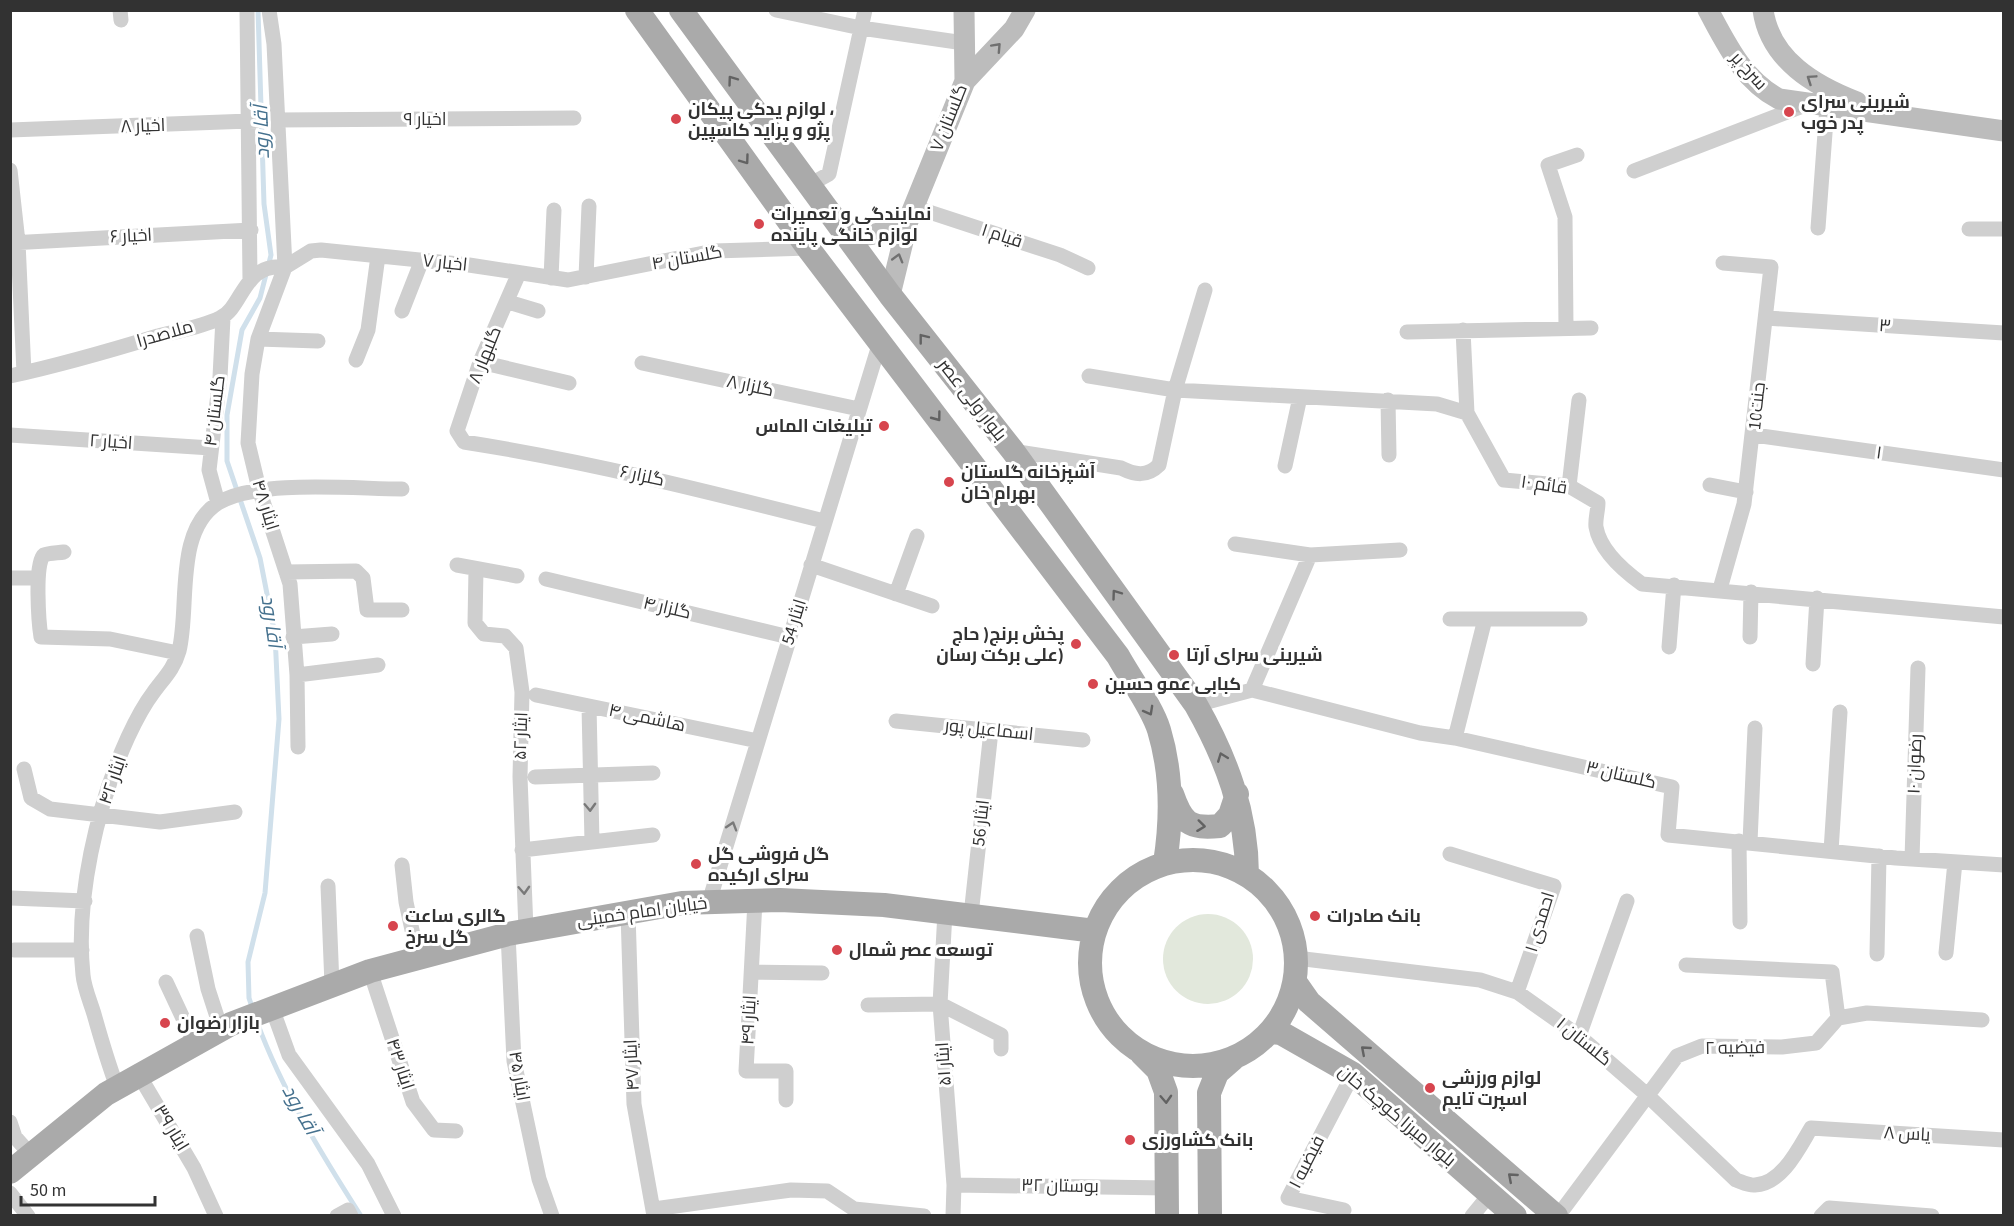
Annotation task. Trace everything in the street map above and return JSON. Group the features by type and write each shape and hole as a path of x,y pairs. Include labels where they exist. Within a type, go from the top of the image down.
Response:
{"main road":[{"name":"بلوار ولی عصر","path":"637,10 808,248 1118,656 1159,728 1169,787 1171,822 1165,863"},
{"name":"بلوار ولی عصر","path":"681,10 890,295 1013,451 1196,705 1215,739 1237,794 1247,850 1247,875"},
{"name":"گلستان ۷","path":"890,295 911,214 965,81 964,10"},
{"path":"965,81 1014,29 1025,10"},
{"name":"سرخ پر","path":"1707,10 1727,46 1754,83 1779,99 2004,131"},
{"name":"سرخ پر","path":"1763,10 1773,42 1795,68 1832,92 1883,112"},
{"path":"841,229 857,237 868,237 911,214"},
{"path":"1169,787 1178,812 1186,823 1200,828 1220,826 1230,814 1237,794"},
{"path":"1167,1215 1166,1092 1158,1070 1116,1032 1096,1000 1089,962 1095,931 1105,909 1121,889 1138,875 1165,863 1205,860 1232,867 1267,890 1284,913 1294,939 1296,958 1295,982 1287,1007 1270,1032 1216,1073 1209,1093 1210,1215"},
{"name":"خیابان امام خمینی","path":"226,1027 370,971 517,932 682,903 755,901 884,905 1095,931"},
{"name":"بلوار میرزا کوچک خان","path":"1295,982 1309,1002 1557,1215"},
{"path":"10,1172 117,1087 226,1027"},
{"name":"بلوار میرزا کوچک خان","path":"1270,1032 1281,1033 1353,1074 1515,1215"},
{"path":"1138,1050 1164,1061 1192,1066 1211,1064 1237,1056"}],"street":[{"path":"247,10 246,123 251,230 250,280"},
{"path":"223,318 250,280 275,266 285,267 274,44 269,10"},
{"path":"776,10 861,28 964,43"},
{"path":"809,186 829,174 865,10"},
{"path":"1634,171 1818,105 1818,228"},
{"name":"اخیار ۹","path":"276,120 574,118"},
{"name":"اخیار ۸","path":"10,130 246,123 276,120"},
{"path":"1566,328 1565,217 1548,165 1577,154"},
{"name":"ملاصدرا","path":"10,170 17,374 223,318"},
{"path":"586,277 589,206"},
{"path":"551,278 554,210"},
{"name":"قیام ۱","path":"911,214 1060,255 1088,268"},
{"path":"1969,228 2004,230"},
{"name":"اخیار ۶","path":"14,242 251,230"},
{"name":"گلستان ۴","path":"568,280 714,251 808,248"},
{"name":"اخیار ۷","path":"285,267 311,251 321,250 422,260 568,280"},
{"path":"356,360 369,330 378,256"},
{"path":"402,311 422,260"},
{"name":"جنت10","path":"1720,589 1746,492 1771,267 1723,263"},
{"name":"ایثار ۴۸","path":"285,267 258,339 251,386 248,443 255,491 290,584 297,675 298,747"},
{"name":"گلبهار ۸","path":"459,438 457,431 480,362 519,273"},
{"path":"1013,451 1120,468 1133,474 1153,472 1159,465 1175,390 1205,290"},
{"path":"508,302 538,311"},
{"name":"گلستان ۴","path":"223,318 220,377 209,470 224,501"},
{"name":"۳","path":"1766,318 2004,333"},
{"path":"1407,332 1591,328"},
{"path":"1089,376 1175,390 1437,404 1467,413 1463,330"},
{"path":"258,339 318,341"},
{"name":"ایثار 54","path":"709,902 880,342"},
{"path":"480,362 569,383"},
{"name":"گلزار ۸","path":"642,363 859,409"},
{"path":"1285,466 1300,397"},
{"path":"1388,400 1389,455"},
{"path":"1569,486 1579,400"},
{"name":"قائم ۱۰","path":"1467,413 1504,480 1569,486 1598,502 1596,528 1606,548 1624,572 1642,584 1720,589 2004,617"},
{"name":"اخیار ۲","path":"10,435 211,448"},
{"name":"۱","path":"1754,435 2004,470"},
{"name":"گلزار ۶","path":"459,438 464,442 544,455 675,483 824,521"},
{"path":"1710,485 1746,492"},
{"path":"224,501 255,491 402,489"},
{"name":"ایثار ۴۲","path":"117,1087 106,1058 83,976 85,902 101,815 113,770 132,729 152,694 172,669 178,653 184,627 187,554 198,525 224,501"},
{"path":"896,594 917,536"},
{"path":"1235,544 1310,555 1400,550"},
{"path":"64,552 44,556 38,578 41,638 110,639 178,653"},
{"path":"1252,690 1310,555"},
{"path":"457,565 517,576"},
{"path":"811,565 932,606"},
{"name":"ایثار ۵۲","path":"476,568 476,623 484,634 505,636 516,648 522,692 520,777 522,850 517,932"},
{"path":"286,572 356,572 363,578 367,610 402,610"},
{"path":"10,578 38,578"},
{"name":"گلزار ۴","path":"546,579 789,638"},
{"path":"1669,647 1674,585"},
{"path":"1750,637 1751,592"},
{"path":"1813,664 1817,598"},
{"path":"1450,620 1581,620"},
{"path":"1455,738 1485,620"},
{"path":"293,638 332,634"},
{"path":"297,675 378,664"},
{"name":"رضوان ۱۰","path":"1912,859 1918,668"},
{"name":"گلستان ۳","path":"1196,705 1252,690 1420,734 1455,738 1671,787 1668,835 1912,859 2004,865"},
{"name":"هاشمی ۴","path":"536,695 758,741"},
{"path":"589,706 592,842"},
{"path":"1831,851 1840,712"},
{"name":"اسماعیل پور","path":"896,721 1083,740"},
{"path":"1740,922 1755,728"},
{"name":"ایثار 56","path":"971,915 991,730"},
{"path":"24,769 31,798 50,809 160,822 235,812"},
{"path":"535,777 653,773"},
{"path":"522,850 654,836"},
{"name":"احمدی ۱","path":"1450,854 1554,886 1518,992"},
{"path":"1877,954 1879,856"},
{"path":"1946,953 1955,862"},
{"path":"402,865 406,902 418,958"},
{"path":"328,886 332,985"},
{"path":"11,898 85,902"},
{"name":"ایثار ۴۹","path":"755,901 746,1071 786,1071 786,1100"},
{"path":"1579,1036 1627,901"},
{"name":"ایثار ۵۱","path":"945,912 940,1004 954,1185 953,1215"},
{"name":"ایثار ۴۷","path":"628,913 634,1104 654,1212"},
{"name":"ایثار ۴۵","path":"517,932 514,1060 539,1179 552,1215"},
{"path":"197,936 208,989 226,1027"},
{"path":"14,950 82,950"},
{"name":"گلستان ۱","path":"1296,958 1480,980 1518,992 1579,1036 1646,1094 1736,1180 1755,1185 1773,1179 1792,1159 1811,1128"},
{"path":"1686,965 1832,972 1838,1018 1867,1013 1982,1020"},
{"name":"ایثار ۴۳","path":"370,971 413,1102 434,1130 456,1131"},
{"path":"752,972 822,973"},
{"path":"166,982 195,1044"},
{"path":"868,1005 940,1004 1001,1035 1001,1049"},
{"path":"272,1008 289,1055 368,1164 394,1215"},
{"name":"فیضیه ۲","path":"1557,1215 1646,1094 1677,1056 1702,1046 1782,1047 1816,1043 1838,1018"},
{"name":"فیضیه ۱","path":"1344,1210 1288,1198 1353,1074"},
{"name":"ایثار ۳۹","path":"139,1075 195,1168 216,1215"},
{"path":"10,1122 15,1137 31,1155"},
{"name":"یاس ۸","path":"1811,1128 2004,1140"},
{"name":"بوستان ۳۲","path":"954,1185 1167,1188"},
{"path":"654,1212 791,1190 827,1191 854,1209 924,1215"},
{"path":"10,1193 28,1215"},
{"path":"1472,1215 1490,1194"},
{"path":"1825,1212 1932,1215"}],"shaded area":[{"path":"1208,914 1225,918 1240,927 1249,942 1253,959 1249,976 1240,991 1225,1000 1208,1004 1191,1000 1176,991 1167,976 1163,959 1167,942 1176,927 1191,918"}],"waterway":[{"name":"آقا رود","path":"253,1010 249,998 248,962 265,893 279,719 275,635 260,558 227,461 227,415 242,330 260,298 271,255 264,204 258,10"},
{"name":"آقا رود","path":"257,1022 291,1097 361,1216"}],"place":[{"name":"شیرینی سرای پدر خوب","path":"1789,112"},
{"name":"لوازم یدکی پیکان ، پژو و پراید کاسپین","path":"676,119"},
{"name":"نمایندگی و تعمیرات لوازم خانگی پاینده","path":"759,224"},
{"name":"تبلیغات الماس","path":"884,426"},
{"name":"آشپزخانه گلستان بهرام خان","path":"949,482"},
{"name":"پخش برنج( حاج علی برکت رسان)","path":"1076,644"},
{"name":"شیرینی سرای آرتا","path":"1174,655"},
{"name":"کبابی عمو حسین","path":"1093,684"},
{"name":"گل فروشی گل سرای ارکیده","path":"696,864"},
{"name":"بانک صادرات","path":"1315,916"},
{"name":"گالری ساعت گل سرخ","path":"393,926"},
{"name":"توسعه عصر شمال","path":"837,950"},
{"name":"بازار رضوان","path":"165,1023"},
{"name":"لوازم ورزشی اسپرت تایم","path":"1430,1088"},
{"name":"بانک کشاورزی","path":"1130,1140"}]}
